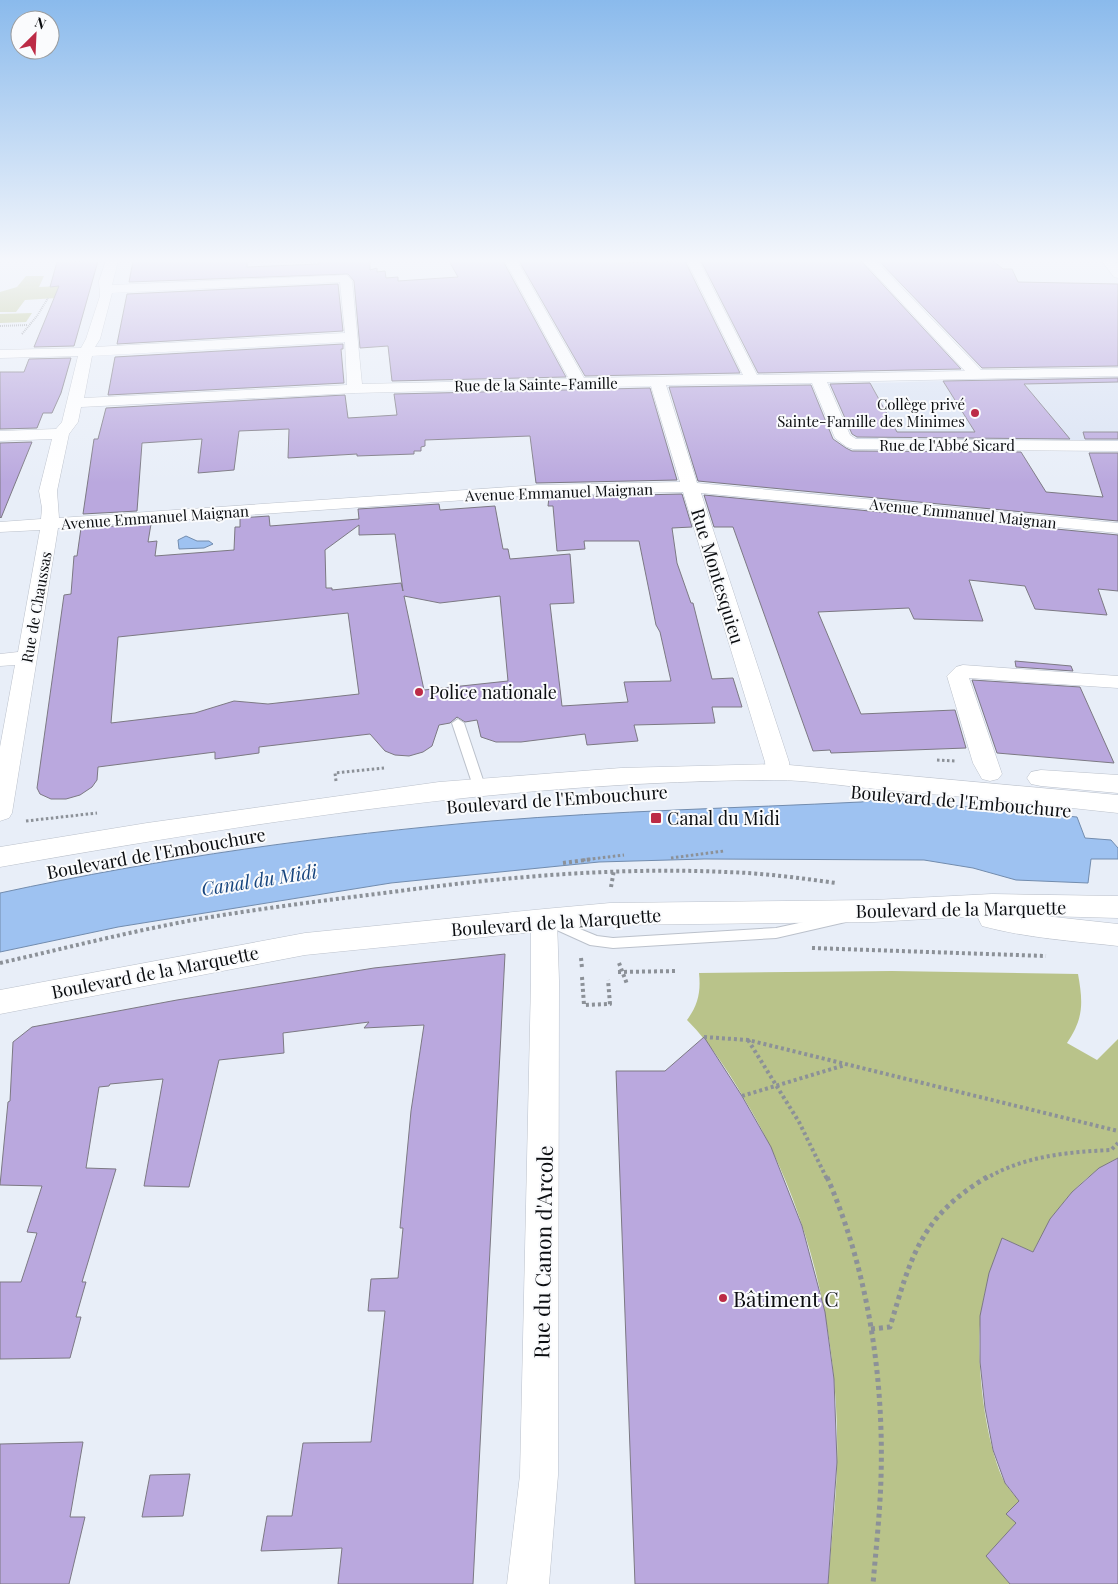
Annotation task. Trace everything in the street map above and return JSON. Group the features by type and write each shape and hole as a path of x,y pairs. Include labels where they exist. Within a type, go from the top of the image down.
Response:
{"main road":[{"path":"778,772 911,768 1118,784"},
{"name":"Boulevard de l'Embouchure","path":"0,858 147,832 479,786 621,776 778,772 1118,804"},
{"name":"Boulevard de la Marquette","path":"0,1002 305,944 610,914 874,911 992,905 1118,907"},
{"path":"874,911 988,917 1042,927 1118,935"}],"street":[{"name":"Rue de Chaussas","path":"0,812 50,524 51,508 48,491 61,434 70,422 85,364 85,352 94,335"},
{"path":"552,335 578,383"},
{"path":"730,335 752,379"},
{"path":"939,335 977,375"},
{"path":"5,354 85,352 352,336 355,388"},
{"name":"Rue de la Sainte-Famille","path":"75,403 355,388 1118,372"},
{"name":"Rue de l'Abbé Sicard","path":"818,378 843,438 854,444 1118,446"},
{"name":"Rue Montesquieu","path":"657,381 777,762 778,772"},
{"path":"0,436 61,434"},
{"name":"Avenue Emmanuel Maignan","path":"0,527 538,490 690,487 1118,528"},
{"path":"0,660 27,657"},
{"path":"990,774 958,676 963,671 1118,682"},
{"name":"Rue du Canon d'Arcole","path":"528,1584 539,1475 544,920"}],"lane":[{"path":"458,722 479,786"}],"path":[{"path":"5,354 20,335"},
{"path":"335,773 384,768"},
{"path":"671,858 724,851"},
{"path":"563,863 624,855"},
{"path":"0,963 198,920 493,879 614,870 734,870 785,874 838,883"},
{"path":"808,948 1051,956"},
{"path":"544,961 589,957"},
{"path":"618,972 677,971"},
{"path":"582,977 584,1005 610,1004 608,980"},
{"path":"704,1037 748,1040 1118,1132"},
{"path":"748,1040 777,1085 812,1148 840,1208 860,1272 871,1329 878,1403 881,1464 874,1584"},
{"path":"742,1096 846,1064"},
{"path":"871,1329 890,1327 907,1272 922,1238 949,1206 984,1179 1023,1161 1070,1152 1111,1150 1118,1143"}],"shaded area":[{"path":"1118,377 1118,443 858,442 833,387 847,384"}],"green space":[{"path":"892,971 1078,974 1081,1010 1077,1026 1067,1043 1097,1060 1118,1039 1118,1158 1103,1166 1078,1186 1049,1223 1033,1252 1002,1238 984,1295 979,1333 983,1401 998,1467 1005,1483 1019,1501 1016,1523 987,1556 1010,1584 828,1584 835,1509 837,1418 827,1327 818,1282 791,1194 773,1152 730,1075 714,1052 687,1020 698,998 700,986 699,973"}],"water":[{"path":"186,536 197,541 209,541 213,544 204,548 179,549 178,540"},
{"path":"883,799 1077,817 1085,838 1111,840 1118,848 1118,859 1091,859 1088,883 1016,880 973,868 924,860 704,859 599,862 391,883 118,927 0,952 0,893 122,869 244,849 367,833 491,821 861,802"}],"building":[{"path":"39,335 77,335 74,346 34,347"},
{"path":"119,335 275,335 117,344"},
{"path":"359,335 543,335 566,377 392,381 388,346 360,348"},
{"path":"561,335 721,335 740,373 585,376"},
{"path":"739,335 929,335 961,369 758,373"},
{"path":"950,335 1118,335 1118,366 982,368"},
{"path":"343,344 343,349 341,349 344,383 108,395 115,357"},
{"path":"71,358 61,393 52,413 43,413 37,428 0,429 0,372 24,372 29,359"},
{"path":"1118,378 1118,382 1024,384 1070,439 857,437 852,434 830,384 870,383 897,432 975,432 943,381"},
{"path":"811,385 833,439 852,451 1021,452 1046,492 1103,497 1089,453 1118,453 1118,521 698,481 669,387"},
{"path":"650,388 677,480 536,483 530,436 425,440 425,446 421,447 421,451 414,451 414,454 357,456 357,454 288,458 289,429 239,431 234,470 198,473 202,439 142,443 137,511 83,514 94,439 98,439 106,408 345,395 348,418 397,415 394,394"},
{"path":"1083,432 1118,432 1118,439 1085,439"},
{"path":"32,442 1,518 0,443"},
{"path":"682,494 692,527 672,528 677,563 691,603 693,603 712,679 733,678 742,707 712,707 715,723 634,725 638,741 587,745 585,734 521,742 496,742 481,737 477,720 465,722 457,717 450,723 439,725 432,746 423,752 409,756 395,755 385,751 370,734 259,747 259,753 215,759 215,752 98,767 97,780 92,787 80,795 66,799 51,799 40,794 37,788 64,595 71,594 74,556 77,556 81,528 151,524 148,542 157,541 155,556 234,550 235,527 240,527 240,518 269,516 270,526 359,519 358,509 439,504 440,510 495,506 503,549 508,549 510,559 570,554 574,603 550,604 562,706 628,702 624,682 671,681 660,632 656,625 639,541 584,541 585,549 557,551 553,506 548,506 549,497","holes":["359,525 359,535 395,534 403,591 401,583 332,590 332,588 326,588 325,550","404,596 440,603 500,596 508,681 424,690","348,613 359,694 268,704 234,701 195,713 111,723 118,637"]},
{"path":"704,495 1118,535 1118,591 1098,589 1107,615 1035,609 1025,586 969,580 983,621 914,619 909,608 818,612 861,714 955,710 966,748 831,753 830,750 813,751 733,527 714,527"},
{"path":"1015,661 1071,666 1073,671 1016,667"},
{"path":"972,680 1080,687 1114,763 997,753"},
{"path":"505,954 473,1584 338,1584 342,1548 261,1551 267,1516 292,1516 303,1443 371,1442 385,1311 368,1311 371,1279 398,1278 403,1228 400,1228 411,1111 424,1025 364,1028 369,1022 283,1033 284,1053 219,1060 189,1187 144,1186 163,1079 110,1084 109,1086 99,1087 86,1168 116,1169 82,1282 86,1282 76,1317 81,1317 70,1358 0,1359 0,1282 21,1282 37,1233 27,1232 42,1186 0,1185 8,1102 10,1101 13,1042 32,1027 177,1000 374,968"},
{"name":"Bâtiment C","path":"704,1037 742,1096 771,1147 802,1226 825,1312 834,1379 837,1462 828,1584 635,1584 616,1071 665,1071"},
{"path":"1118,1158 1118,1584 1010,1584 986,1556 1016,1523 1006,1514 1019,1501 1005,1483 993,1450 985,1408 980,1362 980,1316 989,1273 1002,1238 1033,1252 1050,1219 1072,1192 1099,1168"},
{"path":"83,1442 70,1517 85,1517 69,1584 0,1584 0,1444"},
{"path":"190,1474 183,1516 142,1517 150,1475"}],"place":[{"name":"Collège privé Sainte-Famille des Minimes","path":"975,413"},
{"name":"Police nationale","path":"419,692"},
{"name":"Canal du Midi","path":"656,818"},
{"name":"Bâtiment C","path":"723,1298"}]}
